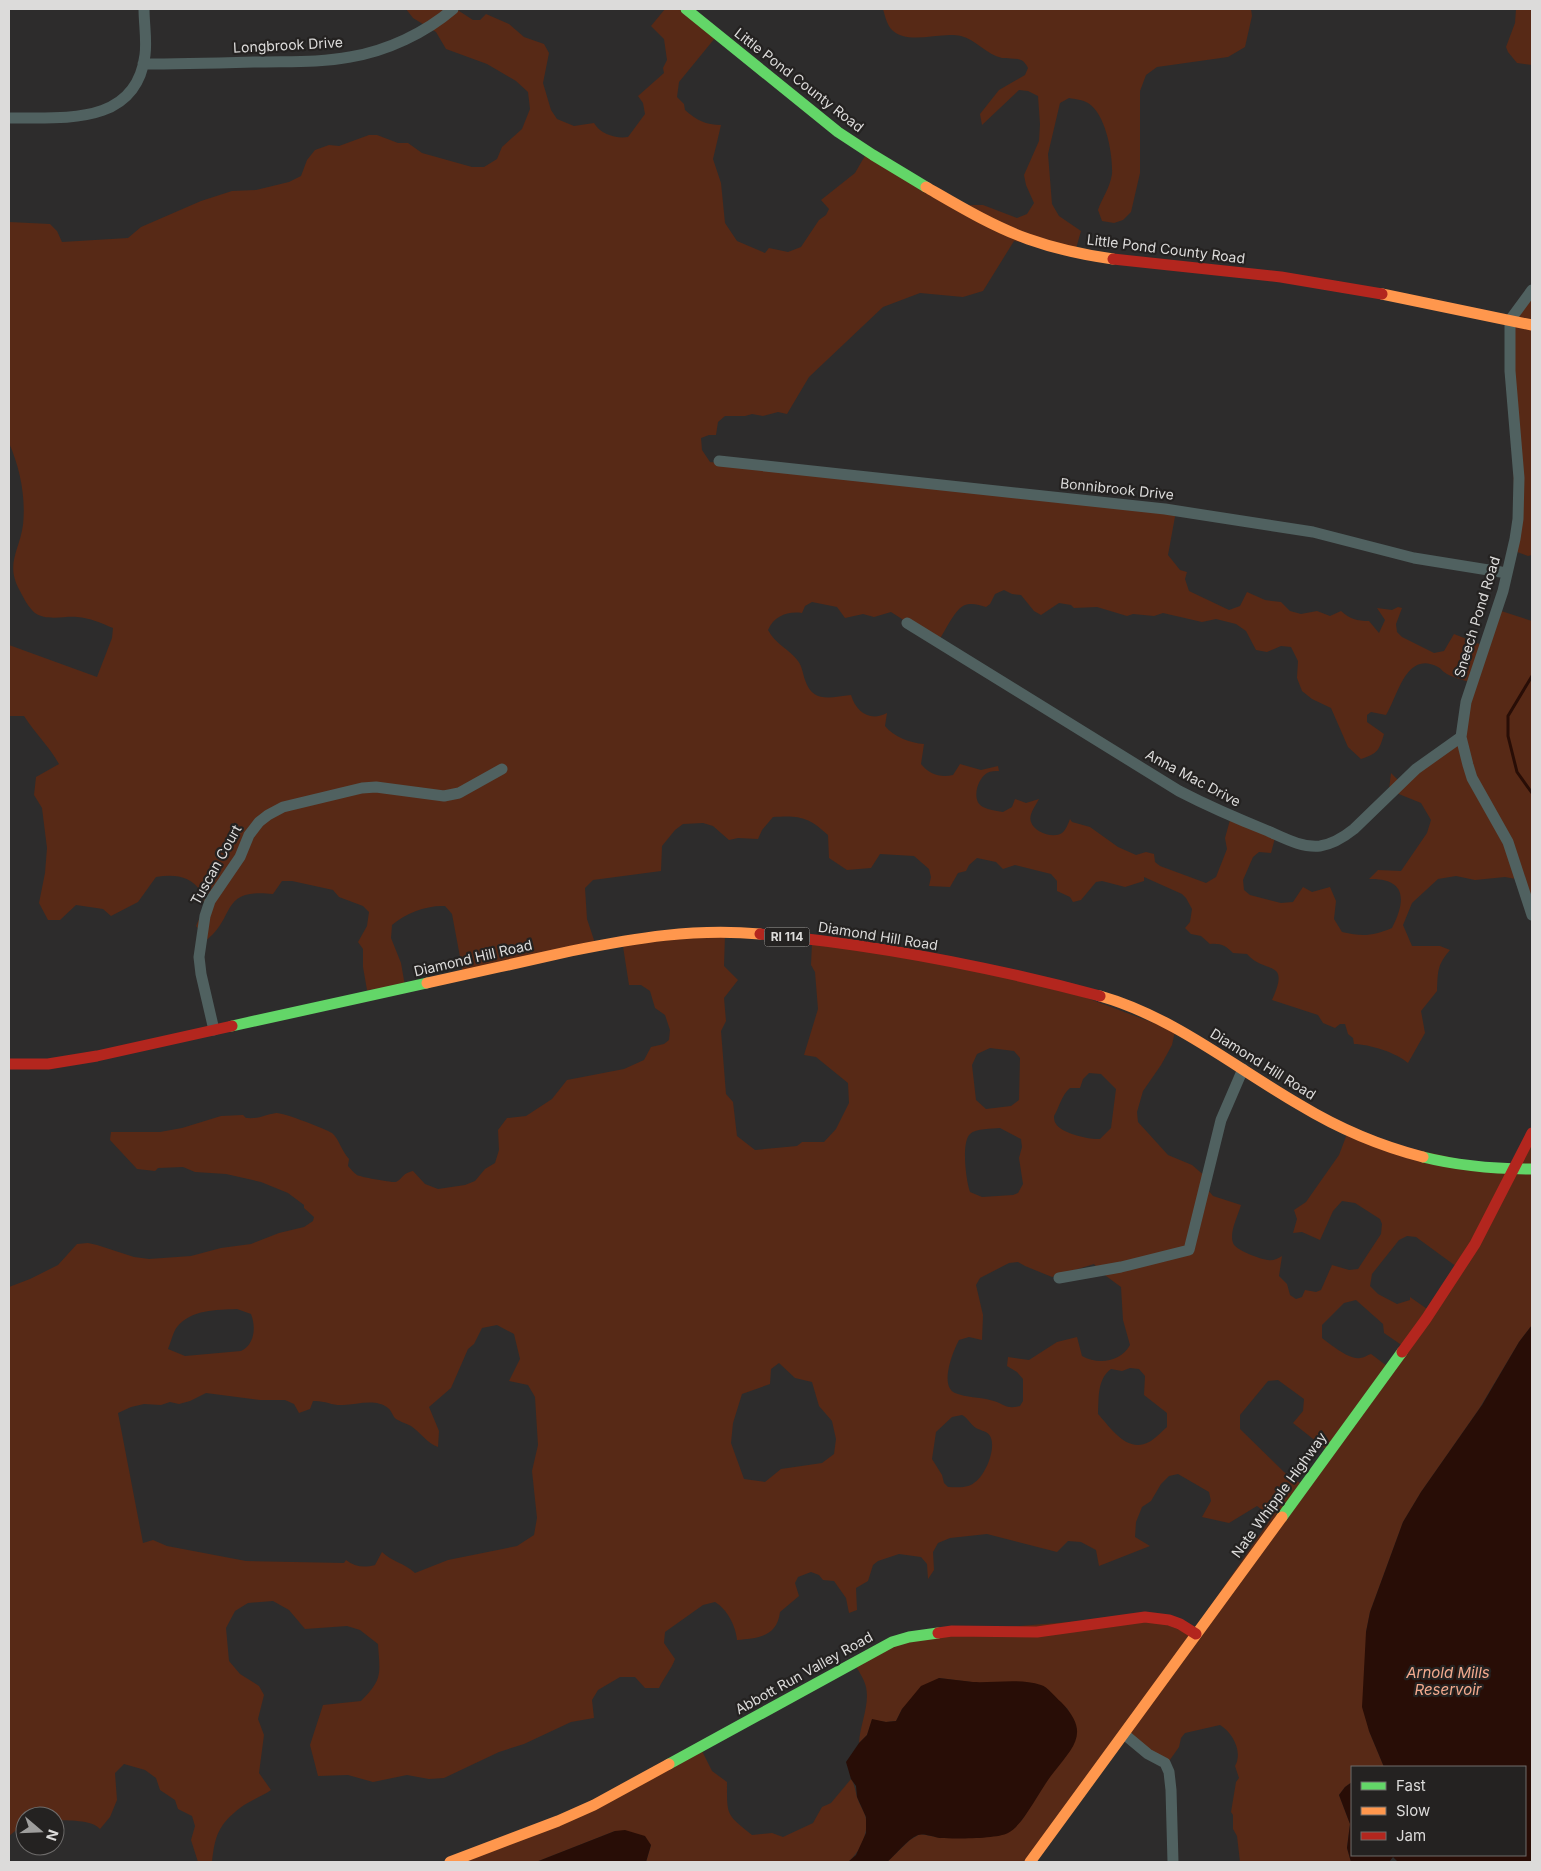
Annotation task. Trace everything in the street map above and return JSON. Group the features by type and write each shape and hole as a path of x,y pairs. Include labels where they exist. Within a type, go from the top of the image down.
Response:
{"main road":[{"name":"Little Pond County Road","path":"686,9 840,133 893,168 957,205 991,223 1030,240 1077,253 1128,262 1300,280 1532,325"},
{"name":"Diamond Hill Road","path":"9,1064 48,1064 72,1061 621,942 690,932 728,932 860,946 1040,980 1121,1002 1176,1028 1303,1107 1342,1127 1430,1159 1470,1167 1514,1170 1532,1169"},
{"name":"Nate Whipple Highway","path":"1030,1862 1426,1319 1475,1244 1532,1133"},
{"name":"Abbott Run Valley Road","path":"450,1862 558,1821 594,1805 892,1642 909,1637 952,1631 1014,1632 1058,1630 1145,1617 1169,1620 1180,1624 1196,1634"}],"street":[{"path":"9,118 78,116 100,112 127,94 134,85 143,64 145,48 144,9"},
{"name":"Longbrook Drive","path":"143,64 322,60 350,57 378,50 414,34 442,19 453,9"},
{"path":"1510,320 1532,290"},
{"name":"Sneech Pond Road","path":"1510,320 1510,371 1518,459 1519,498 1515,539 1498,607 1466,702 1461,737 1472,778 1508,842 1532,915"},
{"name":"Bonnibrook Drive","path":"719,462 1165,509 1320,533 1414,558 1508,572"},
{"name":"Anna Mac Drive","path":"907,623 1179,791 1221,812 1299,844 1318,846 1331,844 1343,837 1354,829 1416,769 1461,737"},
{"name":"Tuscan Court","path":"214,1030 199,957 205,916 210,902 240,857 249,835 264,819 283,807 362,788 376,787 452,796 459,794 502,769"},
{"path":"1059,1278 1120,1267 1188,1250 1221,1120 1243,1069"},
{"path":"1124,1734 1148,1754 1165,1763 1169,1772 1173,1862"}],"shaded area":[{"path":"406,9 456,9 473,20 480,20 486,14 509,24 524,37 544,44 549,53 543,83 551,110 557,119 574,126 594,123 604,133 628,137 645,114 643,103 638,96 664,73 663,68 667,60 664,39 651,26 665,9 681,9 715,38 679,82 677,97 684,104 685,110 693,117 706,123 721,125 713,159 721,183 725,223 737,241 765,253 769,248 788,252 801,247 819,220 826,215 829,209 821,200 855,173 866,154 960,205 983,205 1017,218 1027,214 1034,203 1024,175 1039,141 1038,96 1028,91 1019,90 982,125 980,114 999,90 1025,75 1028,68 1026,64 1017,59 997,56 961,36 944,35 916,38 899,35 889,26 883,9 1251,9 1252,16 1245,47 1228,57 1157,67 1146,75 1140,91 1140,173 1131,212 1123,220 1114,223 1102,221 1098,210 1110,184 1112,174 1110,146 1104,125 1094,108 1088,103 1069,98 1060,103 1048,154 1052,204 1059,216 1081,231 1075,252 1014,241 983,291 963,297 920,293 883,307 809,377 787,414 778,412 763,416 752,414 725,416 718,422 716,435 701,438 702,450 710,462 1176,511 1168,555 1180,570 1187,572 1185,579 1189,591 1229,610 1240,606 1247,592 1265,600 1281,602 1290,611 1301,614 1317,611 1330,616 1341,611 1354,619 1369,621 1379,633 1385,620 1377,608 1392,610 1398,607 1402,608 1396,624 1397,632 1402,637 1434,653 1444,651 1454,634 1482,645 1495,609 1532,621 1532,908 1522,880 1505,877 1475,880 1456,876 1438,879 1412,903 1403,925 1412,946 1440,946 1450,950 1439,969 1437,991 1421,1011 1425,1033 1408,1063 1382,1050 1354,1044 1353,1038 1348,1034 1345,1024 1340,1024 1335,1028 1323,1023 1318,1015 1272,1000 1279,978 1273,969 1254,960 1247,954 1233,953 1228,948 1217,944 1210,944 1201,936 1191,934 1185,928 1190,922 1192,909 1186,898 1182,894 1144,877 1144,881 1125,887 1102,881 1096,882 1081,900 1073,902 1070,897 1057,891 1057,881 1051,874 1015,865 1003,869 996,862 977,858 969,865 966,871 958,873 950,887 929,886 931,877 929,869 914,856 880,854 871,868 847,870 829,858 828,835 809,821 790,816 773,817 762,830 758,839 738,838 729,840 713,826 703,823 683,824 675,830 662,846 661,871 593,880 585,888 587,919 595,943 463,973 452,914 445,906 424,908 410,913 392,925 391,938 401,963 405,986 367,990 363,967 363,949 358,942 367,926 369,912 363,906 339,897 333,890 292,881 282,881 273,894 256,893 236,900 221,924 204,942 203,934 196,926 204,906 201,892 192,882 175,876 156,877 138,902 111,916 103,909 76,905 60,920 48,920 39,903 45,873 47,848 42,808 34,795 36,777 59,764 24,716 9,716 9,645 97,677 112,638 113,628 82,618 50,618 39,615 29,606 16,582 13,565 23,525 24,504 19,473 9,443 9,222 50,224 57,231 62,242 128,238 141,227 201,201 232,191 256,190 289,182 301,176 307,160 315,150 329,145 339,146 369,135 377,135 398,143 408,143 422,153 472,167 484,167 497,159 502,147 522,129 530,109 528,92 516,81 487,64 446,49 436,32 413,18","holes":["1004,590 1012,594 1021,595 1034,611 1041,615 1059,603 1071,605 1074,608 1097,607 1127,616 1133,614 1154,616 1163,613 1202,622 1216,619 1236,624 1246,631 1256,650 1267,652 1281,646 1291,647 1298,661 1297,678 1302,691 1312,699 1331,708 1348,747 1361,759 1377,751 1384,734 1367,722 1367,715 1371,712 1386,715 1404,678 1418,665 1427,663 1439,667 1449,675 1469,682 1456,737 1398,780 1391,773 1389,790 1421,803 1431,820 1427,833 1401,871 1378,870 1369,879 1391,882 1400,893 1400,909 1392,928 1368,935 1342,932 1334,919 1336,901 1330,887 1312,892 1303,887 1293,902 1281,903 1250,895 1244,890 1243,880 1253,857 1259,852 1271,853 1276,834 1230,820 1225,838 1227,849 1216,877 1206,883 1160,866 1155,862 1154,854 1146,852 1136,855 1118,847 1090,827 1072,822 1070,819 1062,833 1058,835 1044,834 1033,826 1030,819 1031,813 1039,799 1026,803 1015,799 1012,807 1003,812 983,807 977,800 978,785 987,773 999,771 998,766 981,770 960,764 953,775 944,776 931,773 921,764 924,744 903,739 889,730 885,726 887,713 881,716 864,714 856,706 851,695 824,697 813,693 808,688 798,661 774,639 768,630 778,618 787,614 802,613 805,606 812,602 837,607 845,618 863,614 874,617 891,612 938,642 953,617 963,606 972,604 986,607 990,604 995,594"]},
{"path":"1516,9 1532,9 1532,65 1517,63 1506,47 1515,23"},
{"path":"1532,292 1532,555 1528,556 1509,549 1515,522 1509,327"},
{"path":"725,935 724,966 738,980 724,998 726,1021 721,1031 726,1094 733,1102 737,1136 755,1150 797,1146 802,1142 824,1142 836,1129 849,1103 848,1083 816,1057 804,1055 818,1009 815,972 811,965 812,943 1031,977 1175,1031 1172,1045 1143,1091 1137,1112 1138,1122 1168,1155 1192,1165 1206,1177 1204,1185 1213,1196 1241,1205 1233,1229 1233,1243 1243,1251 1264,1259 1273,1260 1282,1256 1279,1276 1287,1284 1290,1295 1296,1299 1302,1297 1305,1290 1316,1292 1321,1290 1332,1265 1349,1270 1358,1269 1381,1234 1382,1224 1380,1219 1355,1203 1342,1201 1333,1211 1320,1240 1302,1232 1293,1233 1297,1219 1294,1210 1306,1202 1339,1155 1347,1134 1512,1171 1532,1128 1532,1325 1519,1342 1479,1409 1421,1492 1403,1522 1370,1612 1366,1632 1369,1731 1384,1766 1351,1766 1351,1783 1339,1795 1350,1824 1347,1848 1351,1862 1240,1862 1237,1836 1233,1829 1233,1815 1231,1812 1236,1782 1239,1778 1235,1766 1238,1755 1233,1738 1220,1725 1185,1733 1181,1738 1179,1747 1167,1764 1119,1736 1027,1862 887,1862 910,1840 920,1834 942,1838 1001,1835 1022,1820 1075,1724 1067,1708 971,1682 939,1678 902,1709 896,1721 872,1720 867,1735 859,1743 867,1694 864,1680 853,1661 906,1635 1143,1616 1191,1634 1272,1517 1257,1506 1229,1523 1202,1517 1211,1501 1209,1492 1178,1474 1169,1476 1161,1484 1151,1501 1142,1507 1136,1522 1135,1537 1150,1546 1099,1566 1096,1550 1081,1542 1068,1541 1057,1552 987,1534 950,1538 938,1543 933,1552 934,1570 928,1579 927,1564 921,1557 899,1554 878,1561 873,1565 868,1581 856,1588 857,1610 849,1613 846,1598 834,1581 823,1580 819,1575 811,1572 798,1577 795,1583 799,1596 780,1612 775,1627 759,1637 737,1640 733,1624 727,1613 715,1602 703,1605 665,1632 664,1643 675,1659 659,1688 645,1688 635,1677 620,1677 598,1690 592,1700 594,1718 571,1722 524,1744 499,1752 444,1778 429,1779 407,1775 373,1782 348,1775 318,1776 310,1745 323,1705 361,1701 377,1681 379,1669 378,1644 360,1630 347,1626 305,1629 289,1610 273,1601 248,1603 235,1611 226,1628 229,1661 240,1674 259,1686 264,1695 258,1719 264,1735 259,1773 271,1790 233,1814 222,1826 216,1838 212,1862 198,1862 191,1840 195,1826 192,1816 178,1809 175,1800 160,1790 156,1778 145,1770 124,1764 115,1773 117,1800 110,1817 100,1829 85,1822 65,1821 65,1806 15,1806 15,1831 9,1836 9,1287 58,1265 77,1244 88,1243 134,1257 149,1259 191,1256 221,1248 251,1244 279,1233 304,1227 313,1221 314,1217 304,1208 304,1205 288,1193 261,1182 226,1174 195,1172 183,1167 158,1168 155,1171 137,1169 110,1140 111,1132 160,1132 182,1128 221,1116 243,1115 246,1118 251,1118 280,1113 332,1133 349,1159 348,1166 357,1175 396,1182 406,1173 413,1171 425,1184 438,1189 465,1185 475,1181 485,1169 495,1163 499,1150 498,1130 507,1118 526,1116 552,1099 567,1080 624,1069 644,1060 651,1047 664,1044 669,1040 670,1030 665,1015 655,1008 650,991 641,985 629,985 622,940","holes":["990,1048 1014,1051 1020,1058 1019,1100 1011,1106 986,1109 976,1100 972,1065 977,1054","1089,1073 1101,1074 1116,1089 1111,1128 1100,1139 1069,1133 1055,1122 1054,1116 1065,1094 1070,1088 1080,1088 1083,1079","1000,1128 1021,1139 1022,1147 1019,1158 1023,1184 1018,1193 982,1197 970,1192 965,1162 967,1138 970,1134 980,1130","1407,1236 1416,1237 1457,1267 1430,1311 1410,1297 1410,1300 1397,1304 1378,1294 1370,1286 1372,1274 1399,1240","1018,1262 1052,1277 1094,1264 1102,1273 1121,1287 1123,1320 1130,1345 1121,1355 1102,1361 1082,1356 1077,1337 1057,1342 1029,1360 1008,1357 1007,1366 1017,1372 1023,1379 1023,1401 1020,1406 1008,1407 995,1401 955,1393 950,1389 948,1376 951,1360 959,1340 969,1337 982,1340 983,1315 976,1285 980,1278 1009,1263","1356,1300 1383,1324 1384,1333 1403,1346 1387,1366 1371,1354 1361,1358 1351,1357 1322,1338 1322,1325 1344,1303","237,1309 251,1314 254,1324 252,1340 241,1351 185,1356 168,1349 177,1327 183,1321 197,1314 213,1310","497,1325 514,1334 520,1359 509,1381 528,1385 535,1397 538,1445 532,1471 537,1518 534,1535 517,1546 448,1560 415,1573 382,1552 375,1565 363,1567 346,1560 344,1563 246,1561 167,1546 153,1540 143,1543 118,1413 144,1404 161,1405 170,1402 179,1404 206,1393 260,1400 285,1400 294,1404 299,1413 310,1409 313,1401 339,1405 377,1403 388,1408 395,1418 411,1426 430,1443 438,1447 439,1431 429,1407 451,1388 468,1349 474,1344 482,1328","779,1363 795,1378 812,1382 819,1406 832,1421 836,1439 834,1454 822,1463 781,1469 765,1482 744,1479 731,1443 733,1423 742,1394 770,1384 771,1369","1130,1368 1139,1369 1145,1376 1144,1395 1167,1413 1167,1427 1151,1441 1141,1445 1133,1445 1126,1442 1098,1414 1103,1378 1111,1369 1122,1371","1278,1380 1304,1399 1303,1411 1293,1423 1327,1450 1300,1483 1284,1472 1240,1429 1240,1415 1268,1381","962,1415 976,1428 989,1434 991,1438 992,1451 987,1466 979,1479 968,1486 948,1487 932,1459 936,1432 952,1417"]},
{"path":"700,1747 712,1771 727,1782 727,1802 730,1813 737,1823 752,1835 772,1833 783,1837 813,1823 822,1807 831,1803 851,1779 866,1821 865,1835 860,1847 848,1862 646,1862 651,1845 615,1831 536,1862 466,1862"}],"water":[{"name":"Arnold Mills Reservoir","path":"1532,1325 1532,1862 1398,1862 1393,1857 1389,1862 1351,1862 1347,1848 1350,1824 1339,1795 1351,1783 1351,1856 1526,1856 1526,1766 1384,1766 1369,1731 1362,1707 1366,1632 1370,1612 1403,1522 1421,1492 1482,1405 1519,1342"},
{"path":"939,1678 973,1682 1025,1682 1044,1686 1061,1702 1075,1722 1077,1730 1073,1746 1026,1814 1014,1829 1008,1833 965,1838 940,1838 918,1835 909,1840 887,1862 848,1862 856,1855 866,1833 866,1817 857,1797 856,1786 851,1779 846,1762 867,1735 872,1719 886,1722 896,1721 902,1709 921,1686"},
{"path":"625,1830 645,1836 651,1845 646,1862 536,1862 615,1831"}],"waterway":[{"path":"1532,676 1508,716 1508,736 1517,772 1532,793"}],"traffic: fast":[{"path":"686,9 838,132 926,187"},
{"path":"232,1026 427,983"},
{"path":"1423,1157 1477,1166 1532,1169"},
{"path":"1282,1517 1402,1352"},
{"path":"669,1764 892,1642 909,1637 938,1633"}],"traffic: slow":[{"path":"926,187 989,222 1015,234 1049,246 1113,259"},
{"path":"1382,294 1532,325"},
{"path":"427,983 571,951 642,938 712,932 760,934"},
{"path":"1100,996 1127,1005 1178,1030 1329,1121 1375,1142 1423,1157"},
{"path":"1030,1862 1282,1517"},
{"path":"450,1862 558,1821 594,1805 669,1764"}],"traffic: jam":[{"path":"1113,259 1281,277 1382,294"},
{"path":"760,934 888,950 1017,975 1100,996"},
{"path":"9,1064 48,1064 97,1056 232,1026"},
{"path":"1402,1352 1475,1244 1532,1133"},
{"path":"938,1633 952,1631 1037,1632 1145,1617 1169,1620 1180,1624 1196,1634"}]}
